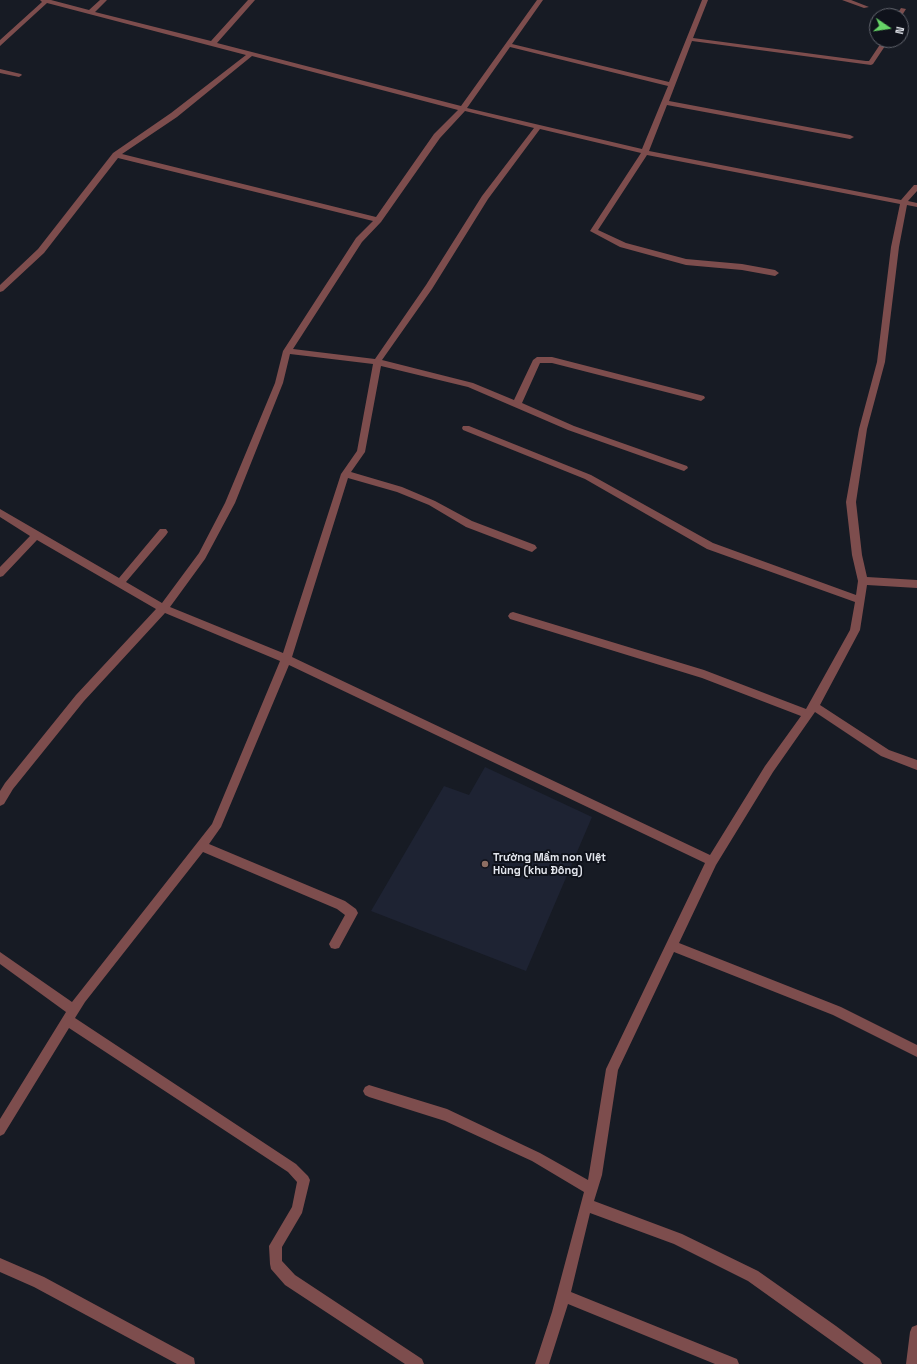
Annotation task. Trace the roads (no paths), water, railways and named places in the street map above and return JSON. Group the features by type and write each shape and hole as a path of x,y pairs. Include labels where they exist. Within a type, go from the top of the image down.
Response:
{"street":[{"path":"0,44 44,0 463,109 644,152 904,201 917,205"},
{"path":"91,12 104,0"},
{"path":"212,44 252,0"},
{"path":"0,801 9,786 80,698 164,608 202,556 230,503 279,383 287,351 359,240 378,220 437,136 463,109 540,0"},
{"path":"705,0 644,152 594,231 623,246 686,262 742,267 775,273"},
{"path":"845,0 866,7"},
{"path":"689,40 866,63 871,63 881,48"},
{"path":"508,45 671,85"},
{"path":"0,289 41,251 116,155 174,115 251,54"},
{"path":"0,71 19,75"},
{"path":"664,102 850,137"},
{"path":"0,1130 81,998 216,827 286,658 345,474 361,452 377,362 429,287 485,198 538,127"},
{"path":"116,155 378,220"},
{"path":"542,1364 563,1296 586,1205 596,1175 612,1069 670,945 712,861 769,769 811,710 855,630 863,581 857,555 851,502 863,429 881,362 895,247 904,201 917,187"},
{"path":"287,351 377,362 470,385 571,428 684,468"},
{"path":"517,404 537,360 552,360 701,398"},
{"path":"466,428 588,477 710,546 860,600"},
{"path":"345,474 399,489 432,503 469,524 532,548"},
{"path":"0,512 36,535 164,608 286,658 712,861"},
{"path":"120,583 163,532"},
{"path":"0,573 36,535"},
{"path":"863,581 917,584"},
{"path":"513,616 704,674 811,710 885,753 917,765"},
{"path":"201,846 341,906 352,914 335,944"},
{"path":"670,945 837,1011 917,1051"},
{"path":"0,957 71,1015 292,1168 304,1180 298,1209 275,1246 276,1264 290,1280 417,1364"},
{"path":"369,1091 447,1115 536,1157 591,1189"},
{"path":"586,1205 677,1239 753,1276 875,1364"},
{"path":"0,1265 39,1282 189,1363"},
{"path":"563,1296 732,1364"},
{"path":"913,1364 917,1332"}],"place":[{"name":"Trường Mầm non Việt Hùng (khu Đông)","path":"485,864"}]}
